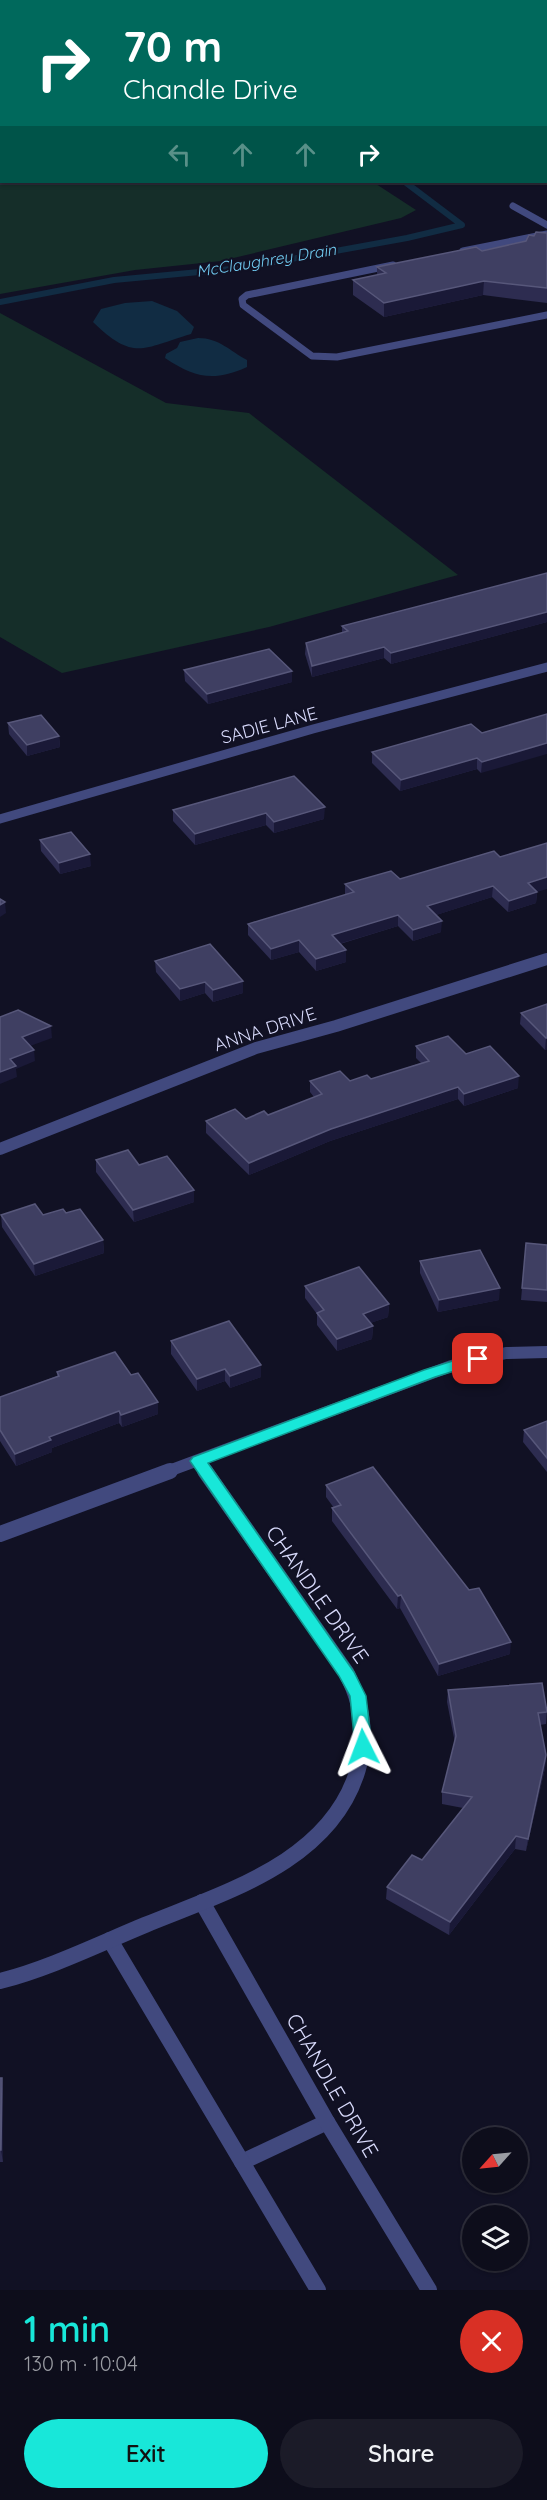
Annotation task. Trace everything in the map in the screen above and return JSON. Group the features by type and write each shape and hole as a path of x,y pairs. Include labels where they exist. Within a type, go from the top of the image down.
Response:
{"street":[{"path":"513,206 547,225"},
{"path":"456,252 547,234"},
{"path":"398,264 247,295 242,299 243,305 312,356 323,357 363,352 547,315"},
{"name":"SADIE LANE","path":"0,819 279,739 547,667"},
{"name":"ANNA DRIVE","path":"0,1149 256,1048 336,1026 547,959"},
{"path":"0,1534 451,1366 506,1353 547,1352"},
{"name":"CHANDLE DRIVE","path":"0,1981 110,1940 202,1902 274,1866 305,1846 326,1827 345,1801 357,1775 363,1747 358,1696 346,1672 198,1461"},
{"name":"CHANDLE DRIVE","path":"202,1902 327,2122 429,2290"},
{"path":"110,1940 318,2290"},
{"path":"243,2162 327,2122"}],"green space":[{"path":"0,183 375,183 416,210 401,218 221,261 135,270 0,294"},
{"path":"0,313 166,403 249,413 458,575 269,627 62,673 0,637"}],"water":[{"path":"152,301 177,311 194,327 191,334 150,347 129,347 107,335 93,322 101,309 125,303"},
{"path":"198,338 212,340 224,346 247,360 247,367 224,375 205,376 186,370 165,358 166,354 177,348 180,342"}],"building":[{"path":"536,232 547,233 547,288 484,281 384,303 353,280 386,273 377,267 476,247 482,251 526,241 529,235 534,236"},
{"path":"547,573 547,612 391,653 384,647 312,666 306,643 348,631 342,626"},
{"path":"269,649 292,671 207,694 184,670"},
{"path":"547,714 547,743 482,762 477,758 401,780 372,752 471,724 482,733"},
{"path":"41,715 59,736 27,745 8,723"},
{"path":"294,776 325,807 274,822 266,813 195,834 173,810"},
{"path":"71,832 90,854 59,863 40,840"},
{"path":"547,843 547,877 528,883 537,892 509,901 493,886 427,906 442,921 413,930 398,915 332,935 346,950 316,959 299,940 271,949 248,924 354,892 345,884 391,871 400,879 494,851 500,857"},
{"path":"210,944 243,981 213,990 205,982 180,989 155,961"},
{"path":"547,1004 547,1038 546,1038 521,1013"},
{"path":"18,1010 51,1026 22,1037 34,1050 10,1059 16,1066 0,1072 0,1017"},
{"path":"448,1036 466,1054 490,1046 519,1076 464,1094 458,1087 331,1129 249,1163 206,1121 235,1109 246,1119 264,1111 268,1115 322,1094 310,1081 340,1071 350,1081 367,1075 371,1079 429,1061 416,1046"},
{"path":"128,1150 139,1165 167,1156 194,1190 133,1210 96,1160"},
{"path":"35,1204 43,1215 63,1209 66,1213 80,1209 103,1240 34,1264 1,1215"},
{"path":"526,1243 547,1245 547,1290 522,1288"},
{"path":"480,1250 500,1288 439,1300 420,1261"},
{"path":"359,1267 389,1304 363,1314 373,1326 337,1339 317,1313 324,1310 305,1286"},
{"path":"229,1321 261,1365 230,1376 225,1369 197,1379 171,1341"},
{"path":"115,1352 131,1375 138,1373 158,1402 121,1415 119,1411 49,1437 51,1440 15,1454 0,1430 0,1397 59,1376 57,1372"},
{"path":"547,1421 547,1458 524,1430"},
{"path":"373,1467 469,1590 479,1588 511,1642 439,1664 401,1595 398,1596 332,1508 341,1505 326,1485"},
{"path":"542,1683 547,1712 538,1713 546,1755 528,1839 516,1836 450,1922 387,1887 412,1855 422,1860 472,1797 442,1792 456,1736 448,1690"},
{"path":"0,2078 2,2078 1,2150 0,2150"}],"waterway":[{"name":"McClaughrey Drain","path":"0,302 114,280 242,268 407,238 462,225 406,183"}],"route":[{"path":"363,1747 358,1696 346,1672 198,1461 430,1373 478,1359"}]}
